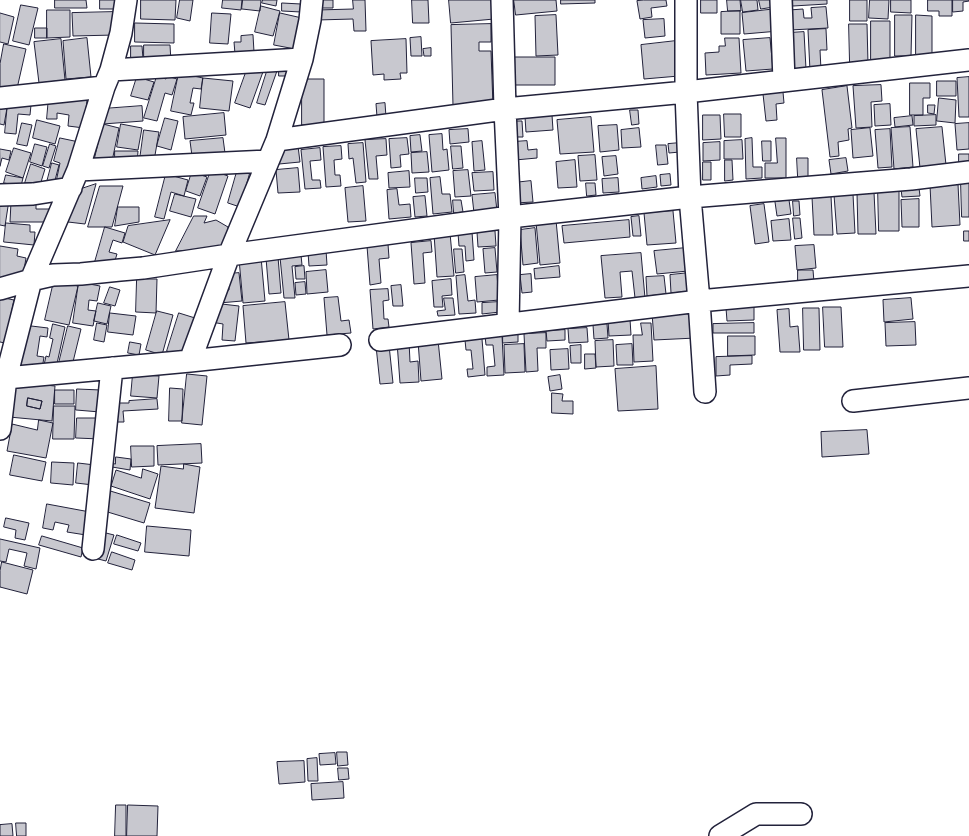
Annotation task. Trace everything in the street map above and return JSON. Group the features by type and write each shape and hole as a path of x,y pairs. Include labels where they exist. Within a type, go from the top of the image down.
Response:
{"street":[{"path":"0,429 2,400 6,378 31,280 75,179 121,33 126,0"},
{"path":"190,361 229,255 277,140 302,59 310,20 312,0"},
{"path":"502,0 510,217 508,324"},
{"path":"686,0 686,92 690,197 705,392"},
{"path":"781,0 784,81"},
{"path":"0,98 107,79 302,59"},
{"path":"277,140 505,109 686,92 969,60"},
{"path":"0,195 33,194 75,179 268,161"},
{"path":"0,289 53,275 143,268 510,217 690,197 911,179 969,172"},
{"path":"380,340 699,301 969,276"},
{"path":"6,378 340,345"},
{"path":"93,549 112,368"},
{"path":"853,401 969,388"},
{"path":"720,836 756,814 801,814"}],"building":[{"path":"55,0 86,0 87,8 55,8"},
{"path":"100,0 118,0 118,9 100,9"},
{"path":"141,0 176,0 175,20 141,19"},
{"path":"180,0 193,0 190,21 177,18"},
{"path":"223,0 242,0 241,10 222,8"},
{"path":"243,0 261,0 260,11 242,9"},
{"path":"263,0 277,0 276,6 262,3"},
{"path":"318,0 333,0 333,8 318,8"},
{"path":"353,0 365,0 366,31 354,31 353,19 317,20 317,10 353,9"},
{"path":"412,0 428,0 429,23 413,23"},
{"path":"449,0 492,0 494,19 451,23"},
{"path":"514,0 556,0 557,11 516,15"},
{"path":"561,0 595,0 595,3 561,4"},
{"path":"666,0 667,6 651,8 652,17 640,19 637,1"},
{"path":"701,0 717,0 717,13 701,13"},
{"path":"727,0 740,0 741,11 728,11"},
{"path":"741,0 757,0 758,10 743,12"},
{"path":"759,0 779,0 780,6 761,9"},
{"path":"793,0 827,0 827,4 793,6"},
{"path":"850,0 867,0 867,21 850,21"},
{"path":"870,0 889,0 888,19 869,18"},
{"path":"891,0 911,0 911,13 891,12"},
{"path":"928,0 952,0 952,16 939,16 939,11 928,11"},
{"path":"953,0 969,1 963,2 963,11 953,12"},
{"path":"282,3 301,4 301,12 282,11"},
{"path":"21,5 38,8 29,45 13,41"},
{"path":"261,6 280,11 273,36 255,32"},
{"path":"826,7 828,28 790,30 789,10 803,9 804,18 812,18 811,8"},
{"path":"776,9 779,31 744,34 742,13"},
{"path":"47,10 70,10 70,37 47,38"},
{"path":"740,11 740,34 721,34 721,12"},
{"path":"114,12 115,35 73,36 72,13"},
{"path":"0,13 14,17 8,44 0,42"},
{"path":"212,13 231,14 228,44 210,43"},
{"path":"280,13 302,18 295,49 274,45"},
{"path":"556,15 558,55 536,56 535,16"},
{"path":"895,15 912,15 911,56 895,56"},
{"path":"916,15 932,16 932,58 916,58"},
{"path":"664,19 665,36 645,38 643,20"},
{"path":"871,21 890,21 890,62 871,62"},
{"path":"135,23 174,24 174,43 135,42"},
{"path":"491,24 491,42 479,42 479,51 491,51 493,106 453,106 451,25"},
{"path":"849,24 867,24 868,64 850,64"},
{"path":"35,28 47,28 47,38 35,38"},
{"path":"826,29 827,50 820,50 821,70 810,71 808,30"},
{"path":"804,32 806,69 790,70 789,33"},
{"path":"253,35 254,52 235,54 234,42 241,42 241,36"},
{"path":"421,37 422,56 411,56 410,38"},
{"path":"87,38 91,77 66,79 63,41"},
{"path":"725,38 739,38 741,73 706,75 705,53 719,52 719,46 725,46"},
{"path":"770,38 773,69 746,71 743,40"},
{"path":"61,39 65,80 39,83 34,42"},
{"path":"406,39 407,73 400,73 401,79 384,80 384,74 373,75 371,41"},
{"path":"676,41 679,76 644,79 641,45"},
{"path":"4,44 26,49 16,93 0,90 0,64"},
{"path":"144,45 170,45 171,62 144,62"},
{"path":"131,46 142,46 143,59 131,59"},
{"path":"431,48 431,56 424,56 423,49"},
{"path":"515,57 555,57 555,85 515,85"},
{"path":"249,64 264,69 250,108 235,103"},
{"path":"269,65 278,68 265,105 257,103"},
{"path":"279,65 289,65 289,76 279,76"},
{"path":"179,73 203,78 201,89 193,88 190,103 194,103 191,115 171,111"},
{"path":"157,76 166,79 167,76 177,79 172,95 165,93 157,121 144,118"},
{"path":"137,77 154,82 148,100 131,96"},
{"path":"969,77 969,117 959,117 957,78"},
{"path":"203,78 233,81 229,111 200,108"},
{"path":"302,79 324,79 324,125 302,125"},
{"path":"937,81 956,81 956,96 937,96"},
{"path":"910,83 930,83 930,98 923,98 923,115 910,115"},
{"path":"881,85 882,101 871,102 872,127 856,128 853,86"},
{"path":"847,86 852,128 848,129 849,140 838,142 839,156 830,157 822,90"},
{"path":"783,92 784,103 776,104 777,120 766,121 763,94"},
{"path":"49,96 87,100 84,128 68,126 69,115 57,113 57,119 47,119"},
{"path":"939,98 956,100 955,123 937,121"},
{"path":"8,102 31,105 30,115 18,114 16,134 5,133"},
{"path":"385,103 386,117 377,117 376,104"},
{"path":"890,104 891,125 875,126 874,105"},
{"path":"928,105 935,105 934,114 928,113"},
{"path":"0,106 7,108 4,125 0,124"},
{"path":"142,106 143,121 103,124 102,109"},
{"path":"630,110 638,110 639,124 632,125"},
{"path":"224,113 226,135 185,139 183,117"},
{"path":"724,114 741,114 741,137 725,137"},
{"path":"552,115 553,130 526,132 525,117"},
{"path":"703,115 720,115 721,139 703,140"},
{"path":"936,115 936,125 914,126 914,116"},
{"path":"912,116 913,125 895,127 894,118"},
{"path":"591,117 594,152 560,154 557,120"},
{"path":"165,118 178,121 171,150 157,146"},
{"path":"37,120 60,126 55,144 33,138"},
{"path":"511,121 522,121 523,137 513,137"},
{"path":"22,123 32,125 27,146 17,144"},
{"path":"969,123 969,149 957,150 955,124"},
{"path":"103,124 119,128 111,166 94,162"},
{"path":"121,124 142,128 138,150 117,147"},
{"path":"617,125 619,150 600,152 598,126"},
{"path":"910,127 913,167 894,169 891,128"},
{"path":"942,127 946,165 920,168 916,129"},
{"path":"639,128 641,147 622,148 621,130"},
{"path":"870,128 873,156 853,158 851,130"},
{"path":"468,129 469,142 450,144 449,130"},
{"path":"890,129 892,167 878,168 875,130"},
{"path":"144,130 159,132 154,161 140,159"},
{"path":"442,134 443,150 447,149 449,170 432,172 429,135"},
{"path":"420,135 422,151 411,152 410,136"},
{"path":"60,138 79,142 69,185 56,182 60,163 54,161"},
{"path":"223,138 225,153 192,156 190,141"},
{"path":"407,138 409,154 400,155 401,167 391,168 389,139"},
{"path":"752,138 753,167 762,167 762,178 746,179 745,139"},
{"path":"776,138 786,138 786,178 765,178 765,163 777,163"},
{"path":"386,139 387,155 376,156 378,179 369,179 365,140"},
{"path":"742,140 743,159 724,159 724,141"},
{"path":"482,141 485,170 474,171 472,142"},
{"path":"527,141 528,150 537,149 537,158 515,160 513,142"},
{"path":"762,141 771,141 771,161 763,161"},
{"path":"720,142 720,160 703,161 703,143"},
{"path":"363,143 366,182 356,183 353,158 349,159 348,144"},
{"path":"680,143 680,152 669,153 668,144"},
{"path":"35,144 47,147 42,166 30,162"},
{"path":"50,144 56,146 49,168 43,166"},
{"path":"656,145 666,145 668,164 658,165"},
{"path":"298,146 300,162 279,164 278,147"},
{"path":"341,146 342,159 334,160 335,175 340,175 341,186 326,187 323,147"},
{"path":"451,146 461,146 463,168 453,169"},
{"path":"14,148 31,153 23,178 6,172"},
{"path":"320,148 321,160 310,161 312,180 320,180 321,188 305,189 301,150"},
{"path":"0,149 11,151 9,160 2,158 0,166"},
{"path":"115,151 138,151 137,165 115,164"},
{"path":"427,152 429,172 412,173 411,153"},
{"path":"959,154 969,154 969,163 959,164"},
{"path":"595,155 597,180 580,181 578,156"},
{"path":"616,156 618,174 604,176 602,157"},
{"path":"797,158 808,158 808,177 798,177"},
{"path":"846,158 848,171 831,174 829,160"},
{"path":"575,160 577,187 558,188 556,162"},
{"path":"725,160 732,160 733,180 725,181"},
{"path":"703,162 711,162 711,180 703,180"},
{"path":"52,163 59,165 54,184 47,182"},
{"path":"31,164 45,169 41,182 25,183"},
{"path":"238,168 250,172 240,207 228,203"},
{"path":"298,168 300,192 278,193 276,170"},
{"path":"211,170 228,176 215,214 198,208"},
{"path":"468,170 471,196 455,197 453,171"},
{"path":"409,171 410,187 389,188 388,173"},
{"path":"192,172 207,177 200,196 186,191"},
{"path":"493,172 494,190 474,191 472,173"},
{"path":"166,174 188,180 184,196 171,192 164,219 155,217"},
{"path":"670,174 671,185 661,186 660,175"},
{"path":"6,175 23,178 21,186 4,183"},
{"path":"656,176 657,187 642,189 641,178"},
{"path":"440,177 442,194 450,194 452,212 433,214 430,178"},
{"path":"415,178 427,178 428,192 416,193"},
{"path":"618,178 619,192 603,193 602,179"},
{"path":"531,181 533,202 515,203 513,183"},
{"path":"586,183 595,183 596,195 587,196"},
{"path":"961,183 969,183 969,217 962,217"},
{"path":"96,184 85,224 68,222 78,190"},
{"path":"958,184 960,225 932,227 930,185"},
{"path":"100,186 123,186 112,227 88,227"},
{"path":"363,186 366,221 348,222 345,188"},
{"path":"878,188 899,188 899,231 879,231"},
{"path":"919,188 920,196 902,197 901,189"},
{"path":"397,189 399,205 410,204 411,217 389,219 387,190"},
{"path":"874,192 876,234 858,234 857,193"},
{"path":"495,193 497,211 474,213 472,195"},
{"path":"175,194 196,199 191,217 170,211"},
{"path":"853,194 855,233 837,234 834,195"},
{"path":"425,196 427,216 415,217 413,197"},
{"path":"831,196 833,235 814,235 812,197"},
{"path":"0,198 9,200 5,226 0,225"},
{"path":"919,199 919,227 902,227 901,200"},
{"path":"453,200 461,200 463,212 454,213"},
{"path":"789,200 791,214 777,216 775,202"},
{"path":"36,201 36,209 49,209 50,222 10,222 11,202"},
{"path":"793,201 799,201 800,215 794,216"},
{"path":"764,204 769,242 755,244 750,206"},
{"path":"118,207 139,207 139,222 115,226"},
{"path":"673,211 676,243 647,245 644,213"},
{"path":"194,216 207,216 204,223 216,220 228,227 228,249 176,251"},
{"path":"639,216 641,236 633,236 631,217"},
{"path":"793,218 800,218 802,238 795,239"},
{"path":"789,219 791,240 773,241 771,221"},
{"path":"170,220 155,255 123,242 128,226"},
{"path":"556,220 560,263 540,265 536,222"},
{"path":"629,220 630,237 564,243 562,226"},
{"path":"6,223 30,225 30,232 35,232 34,245 4,242"},
{"path":"105,227 125,233 122,243 113,240 109,252 117,254 113,267 95,262"},
{"path":"535,228 538,263 523,265 520,230"},
{"path":"495,231 496,246 478,247 477,232"},
{"path":"964,231 969,231 969,241 964,241"},
{"path":"472,232 474,260 466,261 465,246 459,246 458,233"},
{"path":"450,233 454,276 437,277 434,234"},
{"path":"431,241 432,252 423,253 425,283 414,284 411,243"},
{"path":"388,244 389,258 379,259 381,283 370,285 367,246"},
{"path":"814,245 816,268 797,270 795,246"},
{"path":"0,246 18,249 17,256 26,258 22,282 0,279"},
{"path":"495,248 497,272 485,273 483,249"},
{"path":"686,248 688,271 657,274 654,251"},
{"path":"454,249 462,249 464,272 456,273"},
{"path":"326,250 327,265 309,266 308,252"},
{"path":"641,253 645,298 635,298 632,271 620,272 622,297 605,298 601,256"},
{"path":"301,255 302,265 292,266 295,298 284,298 280,257"},
{"path":"261,257 265,301 243,303 239,259"},
{"path":"278,257 281,293 269,294 266,258"},
{"path":"304,266 305,279 296,279 295,267"},
{"path":"559,266 560,277 535,279 534,269"},
{"path":"326,270 328,292 307,294 306,272"},
{"path":"798,270 813,270 814,282 798,282"},
{"path":"239,273 242,301 219,303 218,291 229,290 228,274"},
{"path":"689,273 691,291 671,293 670,275"},
{"path":"531,274 532,292 522,293 520,275"},
{"path":"465,275 468,301 475,300 476,313 459,314 456,276"},
{"path":"497,275 499,300 477,302 475,277"},
{"path":"664,276 666,294 647,296 646,277"},
{"path":"137,279 157,279 156,313 136,312"},
{"path":"451,279 452,295 442,296 443,307 434,307 432,281"},
{"path":"54,281 78,286 69,325 45,320"},
{"path":"79,282 100,286 97,301 89,300 88,310 96,311 93,326 73,323"},
{"path":"305,282 306,294 296,295 295,283"},
{"path":"401,285 403,306 393,306 391,286"},
{"path":"110,287 120,290 115,306 104,303"},
{"path":"388,289 389,300 383,301 384,319 388,319 389,327 373,329 370,290"},
{"path":"0,297 14,300 5,343 0,342"},
{"path":"338,297 341,321 349,320 351,333 327,335 324,298"},
{"path":"444,298 453,298 455,315 438,316 437,311 445,310"},
{"path":"911,298 913,319 884,322 883,300"},
{"path":"285,302 289,340 246,343 243,306"},
{"path":"499,302 500,312 482,314 482,303"},
{"path":"98,303 111,306 107,324 94,321"},
{"path":"213,303 239,306 235,341 222,340 223,324 211,322"},
{"path":"754,307 754,320 727,321 726,308"},
{"path":"823,307 841,307 843,347 825,347"},
{"path":"803,308 819,308 820,350 804,350"},
{"path":"789,309 790,327 798,326 800,352 780,352 777,310"},
{"path":"157,311 173,315 162,355 146,350"},
{"path":"695,311 696,338 654,340 652,313"},
{"path":"110,313 136,316 133,335 108,332"},
{"path":"179,313 195,318 183,356 167,351"},
{"path":"630,319 631,335 609,336 608,320"},
{"path":"915,322 916,345 886,346 885,323"},
{"path":"97,323 107,325 104,342 94,340"},
{"path":"641,323 651,323 653,361 634,362 633,335 642,335"},
{"path":"754,323 754,333 713,333 713,324"},
{"path":"53,324 65,327 56,368 44,365 46,356 49,357 53,339 50,338"},
{"path":"607,324 608,338 594,339 593,325"},
{"path":"23,325 48,328 47,337 40,336 37,356 44,357 42,369 18,366"},
{"path":"68,326 81,329 72,366 59,363"},
{"path":"587,328 588,342 569,343 568,329"},
{"path":"565,330 565,340 547,341 546,331"},
{"path":"546,333 546,348 537,348 538,371 526,372 524,334"},
{"path":"503,334 518,334 518,342 503,343"},
{"path":"502,335 504,375 487,376 487,367 495,366 493,345 486,345 485,336"},
{"path":"728,336 755,336 755,355 728,356"},
{"path":"482,339 485,375 468,377 467,369 473,369 471,350 466,350 465,340"},
{"path":"438,340 442,379 421,381 418,341"},
{"path":"613,340 614,366 596,367 595,341"},
{"path":"409,341 410,362 418,361 419,382 400,383 397,342"},
{"path":"130,342 141,344 139,355 128,353"},
{"path":"524,344 525,372 505,373 504,345"},
{"path":"632,344 633,365 617,365 616,345"},
{"path":"389,345 393,383 380,384 376,346"},
{"path":"581,345 581,363 571,363 570,346"},
{"path":"568,349 569,369 551,370 550,350"},
{"path":"585,354 595,354 596,368 585,369"},
{"path":"752,356 752,364 730,365 730,375 716,376 716,357"},
{"path":"656,366 658,409 618,411 615,369"},
{"path":"133,374 159,376 157,398 131,396"},
{"path":"187,374 207,376 202,425 182,423"},
{"path":"560,375 562,389 550,391 548,377"},
{"path":"12,382 55,386 52,421 9,417","holes":["28,398 42,401 40,409 27,406"]},
{"path":"170,388 183,389 182,421 169,421"},
{"path":"77,389 101,390 100,412 76,410"},
{"path":"55,390 74,390 74,404 55,404"},
{"path":"552,393 563,394 562,401 573,401 573,414 552,413"},
{"path":"28,398 42,401 40,409 27,406"},
{"path":"157,399 158,409 123,411 124,422 116,422 115,403 129,403 129,401"},
{"path":"54,406 75,406 74,439 53,439"},
{"path":"77,418 101,418 100,439 76,438"},
{"path":"39,420 53,423 46,458 7,451 12,424 37,430"},
{"path":"867,430 869,454 822,457 821,432"},
{"path":"201,444 202,463 158,465 157,446"},
{"path":"131,446 154,446 154,466 132,467"},
{"path":"14,455 46,462 42,481 10,475"},
{"path":"116,457 131,459 130,470 112,467 112,463 115,464"},
{"path":"52,462 74,463 73,485 51,483"},
{"path":"78,463 95,465 93,485 76,483"},
{"path":"184,464 200,467 194,513 155,508 161,466 183,469"},
{"path":"143,469 158,474 150,499 111,486 116,470 141,478"},
{"path":"107,490 150,503 144,523 101,510"},
{"path":"47,504 90,512 86,535 67,532 69,525 55,522 53,530 43,528"},
{"path":"6,518 29,523 25,540 15,538 16,530 4,527"},
{"path":"147,526 191,530 189,556 145,552"},
{"path":"102,532 114,535 106,561 94,558"},
{"path":"117,535 141,543 138,551 114,544"},
{"path":"42,536 83,548 81,557 39,545"},
{"path":"0,539 40,548 36,569 24,566 27,553 9,549 6,562 0,561"},
{"path":"112,552 135,560 132,570 108,563"},
{"path":"2,562 33,570 27,594 0,587 0,571"},
{"path":"337,752 347,752 348,765 338,766"},
{"path":"335,753 336,764 320,765 319,754"},
{"path":"317,758 318,781 308,781 307,759"},
{"path":"304,761 305,782 279,784 277,762"},
{"path":"338,768 348,768 349,779 339,780"},
{"path":"343,782 344,798 312,800 311,784"},
{"path":"116,805 126,805 126,836 115,836"},
{"path":"128,805 158,806 157,836 127,836"},
{"path":"16,823 26,823 26,836 17,836"},
{"path":"12,824 13,836 0,836 0,825"}]}
